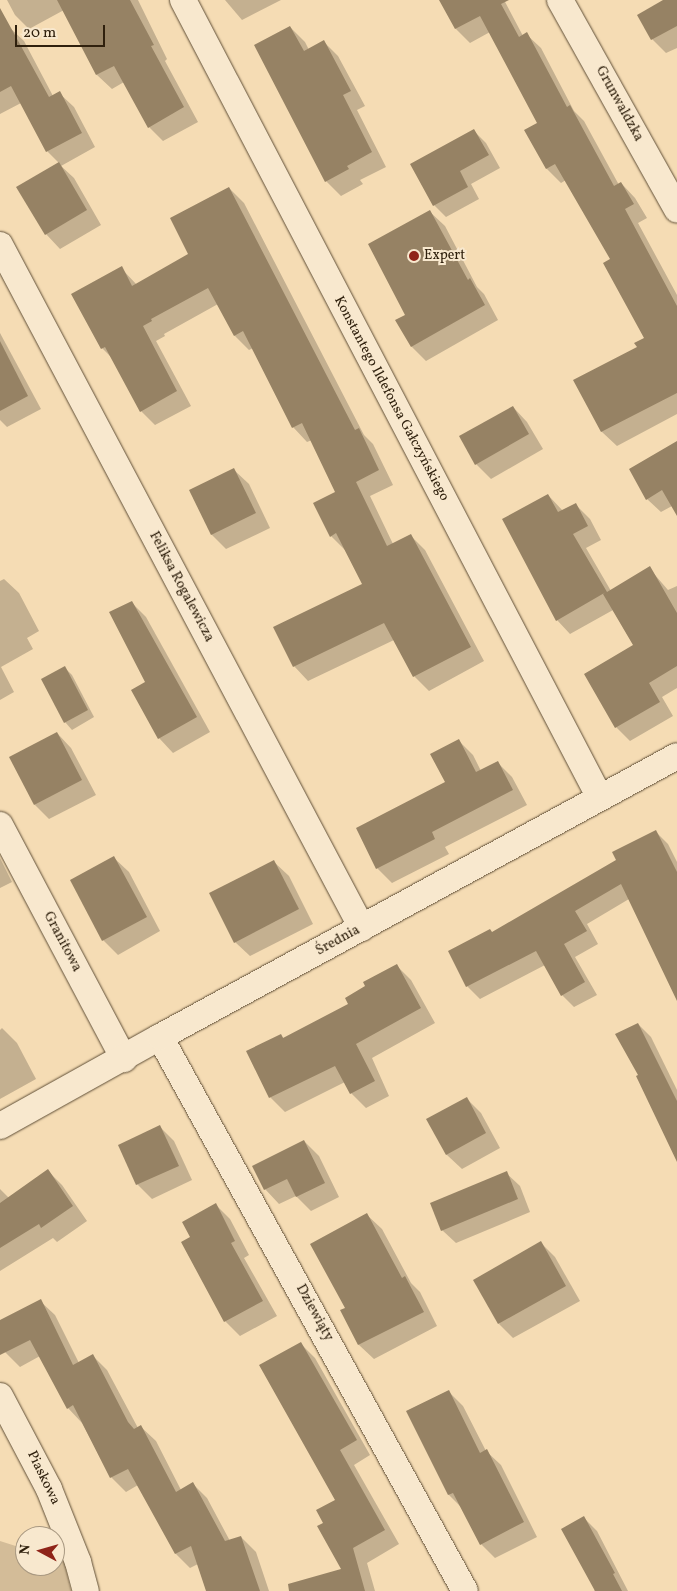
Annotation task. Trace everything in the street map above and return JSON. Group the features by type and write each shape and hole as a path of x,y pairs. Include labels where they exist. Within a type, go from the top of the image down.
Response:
{"street":[{"name":"Konstantego Ildefonsa Gałczyńskiego","path":"183,0 600,798"},
{"name":"Grunwaldzka","path":"560,0 677,209"},
{"name":"Feliksa Rogalewicza","path":"0,245 362,928"},
{"name":"Średnia","path":"0,1126 600,798 675,762"},
{"name":"Granitowa","path":"0,825 124,1058"},
{"name":"Dziewiąty","path":"160,1037 465,1591"},
{"name":"Piaskowa","path":"0,1396 49,1488 78,1562 86,1591"}],"shaded area":[{"path":"0,1541 15,1546 15,1576 65,1576 65,1565 71,1591 0,1591"}],"building":[{"path":"57,0 130,0 154,45 151,46 184,107 148,128 114,66 96,75"},
{"path":"439,0 509,0 501,4 519,37 527,32 567,107 570,105 614,186 621,182 634,204 625,209 677,306 677,393 601,432 573,380 637,347 634,343 644,338 603,263 610,259 555,164 546,169 524,130 537,123 480,16 455,29"},
{"path":"663,0 677,0 677,26 651,40 637,15"},
{"path":"0,8 49,97 60,91 82,133 46,152 11,86 0,92"},
{"path":"290,26 304,51 324,40 351,91 343,95 372,152 347,166 349,169 325,182 254,45"},
{"path":"474,129 489,155 460,171 468,187 433,206 410,164"},
{"path":"59,162 87,210 45,235 16,187"},
{"path":"229,187 355,430 359,428 379,470 356,482 387,546 411,534 471,647 413,677 384,623 293,667 273,627 362,584 336,533 330,537 313,503 335,492 302,423 292,428 243,331 234,336 208,288 151,319 152,321 143,326 177,391 140,412 105,347 101,349 71,294 122,266 132,286 188,254 170,218"},
{"path":"430,210 468,280 470,278 485,305 411,347 395,320 405,315 368,244"},
{"path":"0,341 28,396 0,411"},
{"path":"513,406 529,434 475,465 459,436"},
{"path":"677,441 677,516 662,490 646,500 629,469"},
{"path":"234,468 256,513 211,535 189,490"},
{"path":"548,494 558,512 576,503 588,526 573,534 607,592 650,566 677,613 677,666 649,683 660,702 615,728 584,674 633,645 603,594 606,592 556,621 502,519"},
{"path":"132,601 197,717 158,739 131,690 145,682 109,612"},
{"path":"65,666 88,710 64,723 41,679"},
{"path":"57,732 82,780 34,805 9,757"},
{"path":"459,739 476,772 498,761 513,790 432,832 435,839 376,869 356,828 445,782 430,754"},
{"path":"656,830 677,872 677,1001 621,884 575,911 587,931 564,944 585,982 561,996 536,951 466,987 448,951 490,929 492,932 616,860 612,852"},
{"path":"114,856 147,917 102,941 70,880"},
{"path":"274,860 299,909 234,943 209,893"},
{"path":"397,964 421,1008 356,1044 375,1081 350,1094 335,1066 269,1098 246,1051 281,1034 283,1038 348,1004 345,998 365,986 363,982"},
{"path":"638,1023 677,1101 677,1162 636,1076 638,1075 615,1034"},
{"path":"467,1097 486,1133 446,1155 426,1119"},
{"path":"160,1125 179,1166 136,1185 118,1145"},
{"path":"304,1140 325,1183 296,1197 287,1179 264,1190 252,1166"},
{"path":"48,1169 73,1206 41,1228 39,1224 0,1248 0,1203"},
{"path":"507,1171 518,1199 441,1231 430,1203"},
{"path":"216,1203 235,1241 231,1243 263,1301 224,1322 181,1242 190,1237 182,1222"},
{"path":"367,1213 402,1278 405,1276 424,1312 358,1345 340,1310 345,1308 310,1244"},
{"path":"541,1241 566,1286 498,1324 473,1280"},
{"path":"41,1299 73,1365 93,1354 128,1422 134,1429 141,1425 176,1492 193,1482 225,1541 241,1536 260,1591 206,1591 191,1546 175,1554 128,1469 110,1478 73,1405 67,1409 30,1340 0,1355 0,1320"},
{"path":"301,1342 357,1440 340,1450 385,1530 353,1548 365,1591 289,1591 288,1584 341,1569 317,1526 323,1523 316,1510 335,1500 259,1365"},
{"path":"449,1390 480,1453 487,1449 524,1522 480,1545 453,1493 448,1495 406,1411"},
{"path":"584,1516 615,1573 613,1574 622,1591 595,1591 561,1529"}],"place":[{"name":"Expert","path":"414,256"}]}
